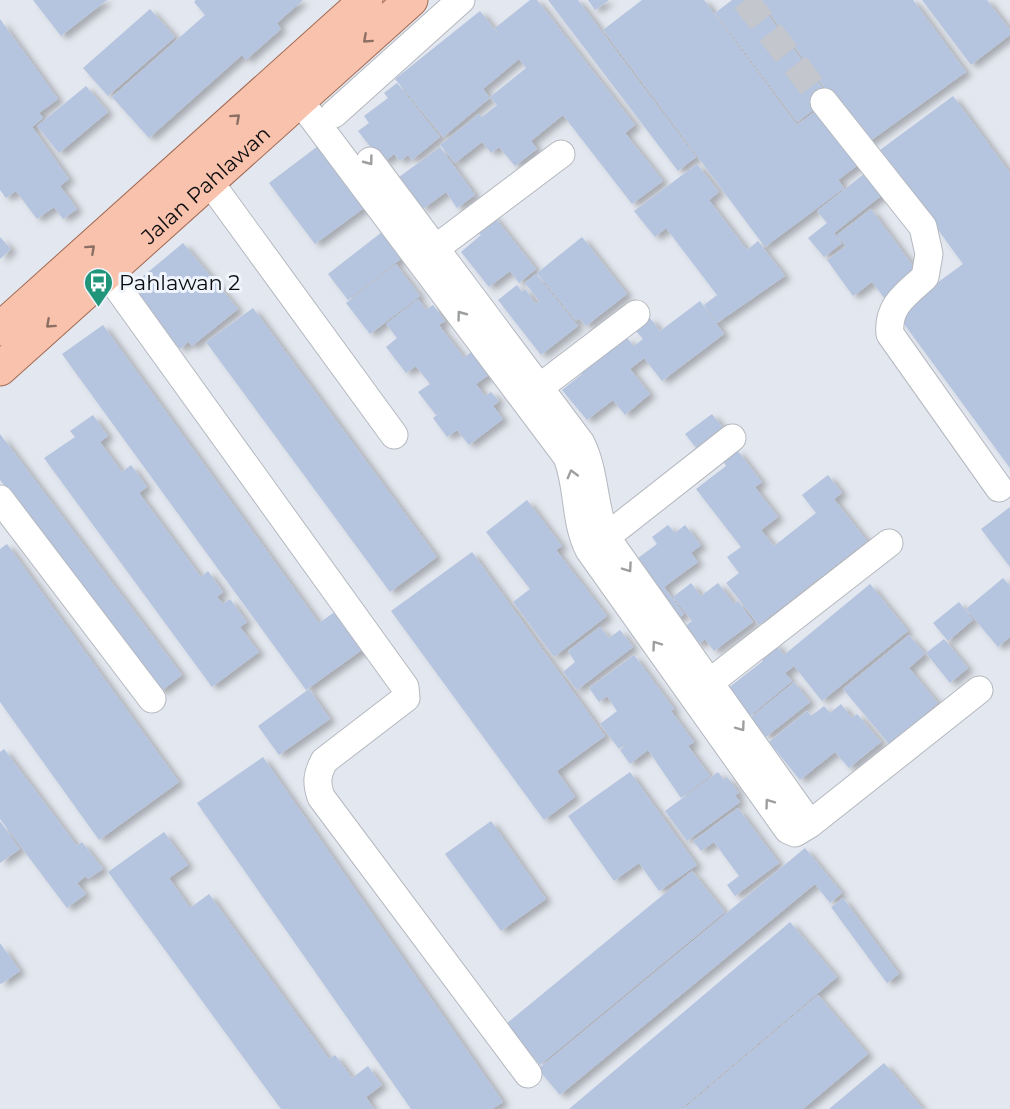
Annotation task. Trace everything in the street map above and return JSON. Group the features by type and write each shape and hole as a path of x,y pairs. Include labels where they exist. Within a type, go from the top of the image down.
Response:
{"main road":[{"name":"Jalan Pahlawan","path":"0,329 86,279 209,182 366,0"},
{"name":"Jalan Pahlawan","path":"0,369 86,279 297,82 411,0"}],"street":[{"path":"334,114 461,0"},
{"path":"297,82 334,114 582,443 587,455 598,514 597,544 788,830 795,834 810,824 979,690"},
{"path":"297,82 567,457 573,472 580,528 597,544 709,683 810,824"},
{"path":"824,102 923,227 928,254 925,277 892,308 888,321 890,333 999,488"},
{"path":"436,248 561,154"},
{"path":"209,182 394,435"},
{"path":"86,279 405,687 406,698 399,705 324,761 316,775 321,797 528,1074"},
{"path":"540,387 636,314"},
{"path":"597,544 732,438"},
{"path":"0,499 152,699"},
{"path":"709,683 889,543"}],"building":[{"path":"33,0 107,0 61,36"},
{"path":"196,0 303,0 277,23 281,29 246,60 242,55 149,138 112,97 205,15 194,2"},
{"path":"530,0 537,0 635,125 625,133 663,181 632,204 563,115 531,141 537,149 515,166 499,147 491,153 482,142 455,163 440,145 479,114 482,117 497,105 490,97 526,68 519,59 483,89 490,98 443,137 395,79 480,11 503,40 495,28"},
{"path":"548,0 578,0 696,157 678,171"},
{"path":"588,0 609,0 595,10"},
{"path":"642,0 704,0 797,125 825,104 866,159 838,180 844,188 765,247 603,30"},
{"path":"732,0 757,0 830,98 797,122 715,13"},
{"path":"760,0 913,0 966,72 866,144"},
{"path":"922,0 987,0 1010,30 1010,35 971,65"},
{"path":"150,9 175,37 108,96 83,68"},
{"path":"0,19 58,99 39,113 43,118 32,127 69,179 60,186 77,209 63,219 54,207 37,219 16,191 6,198 0,190"},
{"path":"397,83 440,137 412,160 408,155 400,161 394,154 383,163 358,131 369,123 364,116 388,98 384,93"},
{"path":"86,86 108,112 59,153 37,126"},
{"path":"953,96 1010,173 1010,468 896,313 963,264 880,150"},
{"path":"322,143 368,205 315,244 269,183"},
{"path":"440,147 475,195 457,208 446,192 423,209 399,177"},
{"path":"697,164 719,192 709,200 747,250 758,241 785,276 717,323 704,305 717,295 666,228 655,237 634,211"},
{"path":"869,170 886,192 834,233 842,243 824,257 808,238 827,223 817,211"},
{"path":"871,209 919,274 885,299 872,282 853,296 827,260 846,246 837,235"},
{"path":"492,214 536,269 519,283 510,271 489,287 461,252 481,235 475,228"},
{"path":"382,232 402,258 348,300 328,274"},
{"path":"0,237 11,249 0,259"},
{"path":"582,237 627,294 586,326 579,318 576,321 537,273"},
{"path":"183,243 238,309 192,346 188,342 180,349 129,288"},
{"path":"396,264 420,296 370,334 346,303"},
{"path":"536,274 578,326 541,355 498,300 517,285 522,292 525,289 536,304 539,301 525,283"},
{"path":"418,299 426,310 433,305 445,321 439,325 464,358 472,351 490,374 476,384 485,396 491,392 499,401 493,406 503,419 469,445 457,430 447,437 433,418 453,402 436,415 418,392 430,384 416,366 406,373 386,347 397,338 386,324"},
{"path":"700,301 724,334 662,381 644,358 630,369 650,394 625,415 613,400 587,420 562,390 582,374 576,367 608,341 614,348 627,338 634,346 643,339 635,330 650,318 660,331"},
{"path":"253,308 437,557 390,592 206,342"},
{"path":"103,325 319,623 339,609 366,647 306,690 62,354"},
{"path":"712,414 727,433 701,454 685,434"},
{"path":"93,415 108,436 100,442 122,472 131,465 147,487 139,493 201,577 208,571 223,592 217,597 223,604 230,599 247,622 240,627 259,652 212,687 44,458 75,437 70,431"},
{"path":"0,434 182,675 160,692 0,480"},
{"path":"737,450 762,482 755,487 778,517 761,530 774,546 816,513 802,495 828,475 842,493 834,499 867,541 759,625 726,583 739,573 727,557 741,547 696,489 726,466 723,461"},
{"path":"527,500 562,546 556,550 607,616 554,657 513,602 530,589 486,532"},
{"path":"1010,507 1010,567 981,529"},
{"path":"668,525 675,533 685,525 701,545 691,553 698,562 664,587 684,614 675,621 634,561 657,544 652,537"},
{"path":"7,544 179,782 99,840 0,702 0,549"},
{"path":"472,552 605,736 557,771 575,797 544,820 391,611"},
{"path":"1003,578 1010,586 1010,637 998,647 966,609"},
{"path":"691,583 701,596 718,583 734,604 738,601 753,622 714,651 705,639 697,645 684,627 692,621 673,597"},
{"path":"870,584 908,631 822,701 794,666 785,673 792,681 749,717 727,689 763,661 758,655 774,642 784,655"},
{"path":"959,602 973,620 948,641 933,623"},
{"path":"600,627 609,638 620,630 633,647 577,690 563,672 575,662 568,651"},
{"path":"909,635 925,654 909,668 938,703 889,744 843,689"},
{"path":"944,639 968,668 950,683 926,653"},
{"path":"634,655 674,709 671,711 694,742 688,746 710,776 681,798 648,750 630,764 620,750 634,738 619,749 600,724 617,711 607,696 599,702 589,688"},
{"path":"794,682 810,702 766,737 750,718"},
{"path":"309,689 330,719 279,755 258,726"},
{"path":"841,704 852,718 857,714 881,742 849,768 835,752 800,780 769,742 807,711 811,716 824,706 830,713"},
{"path":"4,749 77,846 82,842 103,869 88,879 86,876 77,883 86,894 67,908 0,819 0,752"},
{"path":"263,757 503,1102 492,1109 411,1109 197,803"},
{"path":"630,772 697,865 659,891 639,863 614,881 568,816"},
{"path":"718,772 724,780 727,777 739,793 735,795 740,802 687,841 665,811"},
{"path":"738,808 779,863 735,896 727,885 739,876 714,842 701,851 693,841"},
{"path":"0,821 20,849 0,863"},
{"path":"491,821 546,899 501,931 445,854"},
{"path":"164,832 188,865 169,878 190,908 209,894 329,1059 335,1055 352,1078 368,1066 382,1085 366,1097 374,1109 281,1109 108,872"},
{"path":"805,848 842,893 830,903 815,884 560,1095 538,1069"},
{"path":"692,871 725,912 540,1065 506,1024"},
{"path":"843,898 899,974 887,983 831,907"},
{"path":"790,922 837,977 681,1109 569,1109"},
{"path":"0,943 20,971 1,984 0,983"},
{"path":"818,995 868,1054 803,1109 683,1109"},
{"path":"884,1063 923,1109 829,1109"}],"tunnel":[{"path":"745,0 824,102"}],"place":[{"name":"Pahlawan 2","path":"98,308"}]}
